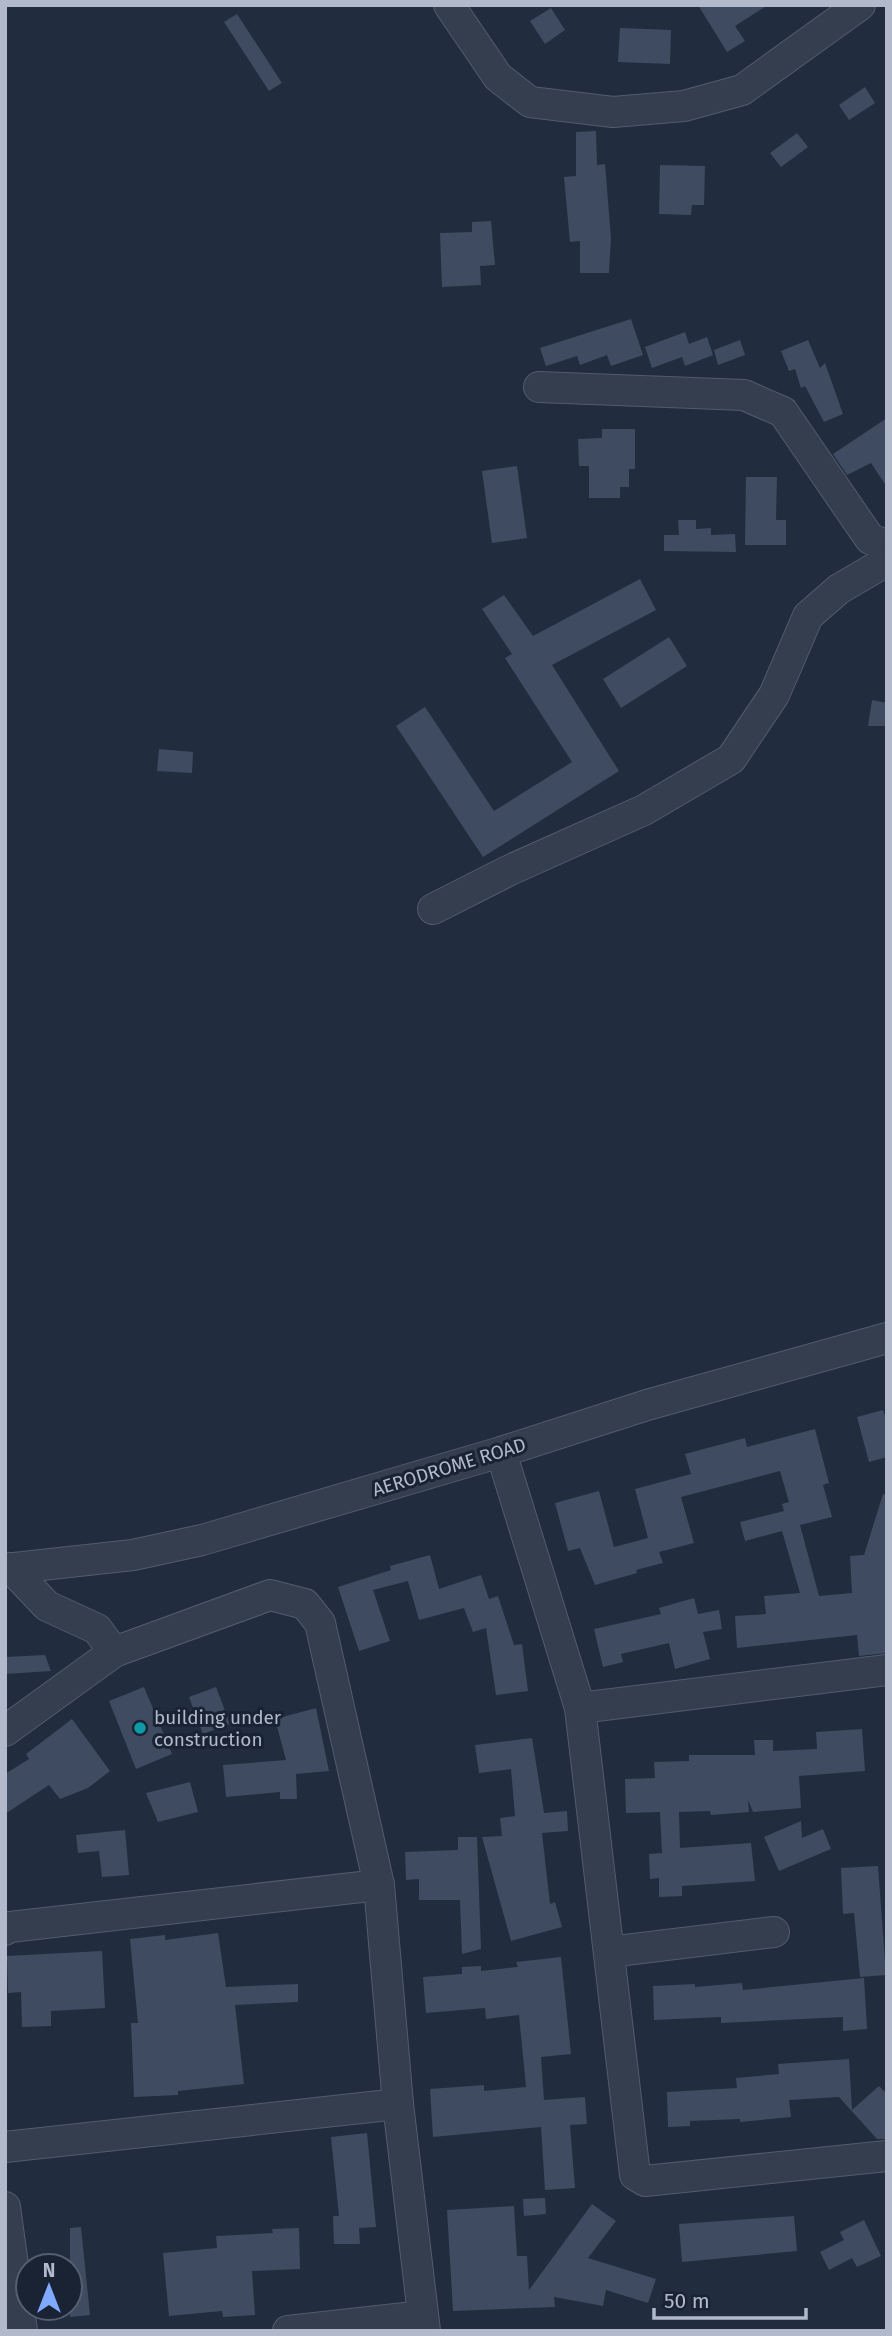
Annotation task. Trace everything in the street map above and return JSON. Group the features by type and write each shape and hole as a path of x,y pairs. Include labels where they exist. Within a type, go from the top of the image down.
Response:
{"street":[{"path":"449,5 498,77 530,102 613,112 684,106 741,90 860,5"},
{"path":"539,387 744,395 783,412 870,539 887,545"},
{"path":"433,909 510,870 644,810 731,759 774,695 808,617 839,589 887,561"},
{"name":"AERODROME ROAD","path":"8,1568 133,1555 202,1540 501,1452 647,1405 887,1338"},
{"path":"501,1452 580,1708 635,2175 645,2181 887,2156"},
{"path":"8,1568 47,1606 97,1629 114,1652"},
{"path":"5,1731 114,1652 271,1595 305,1604 320,1623 379,1885 398,2104 424,2323 288,2331"},
{"path":"580,1708 887,1670"},
{"path":"5,1930 10,1927 379,1885"},
{"path":"609,1952 774,1932"},
{"path":"5,2147 398,2104"},
{"path":"5,2207 22,2331"}],"building":[{"path":"698,5 768,5 735,26 745,41 727,52"},
{"path":"551,8 565,30 545,44 530,21"},
{"path":"237,14 282,83 269,91 224,22"},
{"path":"620,28 671,30 670,64 618,62"},
{"path":"865,87 875,103 849,120 839,105"},
{"path":"596,131 597,165 605,164 611,238 609,273 580,273 580,241 570,242 564,177 576,176 576,132"},
{"path":"797,133 808,147 781,167 770,153"},
{"path":"660,165 705,166 704,205 692,205 691,215 659,214"},
{"path":"491,221 495,265 480,266 481,285 442,287 440,233 472,232 472,222"},
{"path":"631,319 643,355 611,366 607,355 580,365 577,356 546,366 540,348"},
{"path":"685,332 689,344 707,337 713,355 685,366 682,357 652,368 645,347"},
{"path":"740,340 745,355 718,365 714,350"},
{"path":"808,340 820,368 825,363 843,414 824,422 805,386 801,388 795,369 789,371 781,351"},
{"path":"887,418 887,487 871,463 847,475 833,454"},
{"path":"602,429 635,429 635,469 629,469 629,487 620,487 620,498 589,498 589,466 579,466 578,439 602,438"},
{"path":"517,466 527,538 492,543 482,471"},
{"path":"746,477 777,477 776,520 786,520 786,545 745,545"},
{"path":"678,520 696,520 696,529 711,528 711,535 735,534 736,552 664,551 664,535 679,535"},
{"path":"640,579 656,610 552,665 619,771 483,857 396,726 425,707 494,811 572,762 505,658 512,654 482,609 504,595 533,636"},
{"path":"669,637 687,666 621,708 603,679"},
{"path":"872,700 887,703 887,726 868,726"},
{"path":"159,749 193,752 192,773 157,771"},
{"path":"883,1410 887,1422 887,1457 869,1462 857,1417"},
{"path":"815,1429 829,1483 823,1485 832,1517 800,1525 819,1596 852,1593 850,1556 864,1555 883,1494 887,1495 887,1653 859,1656 857,1635 737,1648 735,1616 766,1614 764,1596 800,1593 782,1531 745,1541 740,1522 784,1511 782,1504 789,1502 780,1471 681,1497 694,1543 659,1552 663,1563 636,1570 637,1573 595,1585 580,1548 568,1551 555,1503 599,1491 614,1547 648,1538 635,1489 691,1474 685,1454 745,1438 747,1447"},
{"path":"430,1555 439,1589 481,1575 489,1599 498,1596 514,1645 522,1644 528,1691 496,1695 486,1628 473,1632 464,1608 419,1620 408,1581 373,1590 390,1641 359,1651 338,1587 391,1570 390,1566"},
{"path":"694,1598 698,1614 719,1610 722,1629 703,1632 710,1659 675,1669 669,1643 621,1654 623,1662 603,1667 594,1629 661,1614 659,1608"},
{"path":"45,1655 51,1671 5,1674 5,1657"},
{"name":"building under construction","path":"144,1687 172,1754 136,1769 109,1701"},
{"path":"216,1687 230,1724 203,1734 189,1697"},
{"path":"316,1708 329,1771 296,1774 297,1799 280,1799 280,1792 226,1797 223,1765 286,1760 275,1719"},
{"path":"72,1719 110,1771 88,1788 60,1799 49,1785 5,1814 5,1774 29,1759 26,1754"},
{"path":"862,1729 865,1771 799,1776 801,1808 753,1812 748,1800 749,1812 711,1815 710,1811 679,1812 680,1848 751,1843 755,1881 682,1886 682,1896 659,1897 659,1878 650,1879 649,1854 662,1853 660,1812 626,1813 625,1779 655,1778 654,1762 689,1761 689,1755 755,1755 754,1740 773,1740 773,1751 817,1749 816,1732"},
{"path":"532,1738 544,1813 567,1811 568,1831 542,1833 550,1904 555,1902 562,1927 511,1941 482,1837 502,1836 500,1818 515,1816 511,1769 479,1773 475,1745"},
{"path":"190,1782 198,1812 158,1822 146,1793"},
{"path":"801,1821 802,1838 823,1829 831,1849 779,1871 764,1837"},
{"path":"125,1830 129,1875 102,1877 99,1851 78,1853 76,1835"},
{"path":"458,1837 477,1837 481,1949 462,1954 460,1900 419,1900 419,1879 406,1880 405,1852 458,1850"},
{"path":"878,1866 886,1975 860,1977 854,1913 843,1914 841,1868"},
{"path":"218,1933 226,1987 298,1984 298,2002 235,2005 244,2084 178,2091 178,2095 134,2097 131,2023 138,2023 130,1939 165,1935 165,1940"},
{"path":"102,1951 105,2008 51,2011 51,2026 22,2027 21,1992 8,1993 7,1956"},
{"path":"561,1957 571,2054 541,2057 544,2100 585,2097 587,2124 570,2125 575,2188 545,2190 541,2127 433,2137 430,2089 484,2085 484,2091 526,2087 519,2015 486,2019 485,2008 426,2013 423,1977 462,1974 462,1967 481,1966 481,1971 518,1967 516,1962"},
{"path":"864,1978 867,2029 843,2031 843,2017 721,2023 721,2017 654,2020 653,1986 695,1984 695,1987 742,1983 743,1990"},
{"path":"849,2059 852,2110 879,2086 887,2094 887,2139 877,2139 839,2097 789,2100 791,2117 740,2122 740,2119 690,2121 690,2126 668,2127 667,2092 737,2088 736,2078 779,2074 778,2064"},
{"path":"367,2133 376,2227 359,2228 360,2244 334,2244 333,2216 339,2216 331,2137"},
{"path":"545,2198 546,2214 524,2216 523,2199"},
{"path":"592,2204 616,2221 588,2258 656,2279 648,2303 606,2290 603,2306 554,2297 555,2307 453,2311 447,2210 514,2206 517,2256 527,2256 529,2290"},
{"path":"794,2216 797,2251 682,2262 679,2224"},
{"path":"864,2220 881,2256 857,2267 852,2258 829,2270 820,2252 844,2240 840,2232"},
{"path":"81,2227 84,2252 70,2252 70,2228"},
{"path":"299,2228 300,2269 252,2271 255,2315 223,2317 222,2311 169,2316 163,2253 217,2248 216,2236 273,2233 272,2229"},
{"path":"84,2256 90,2315 84,2316"}],"place":[{"name":"building under construction","path":"140,1728"}]}
